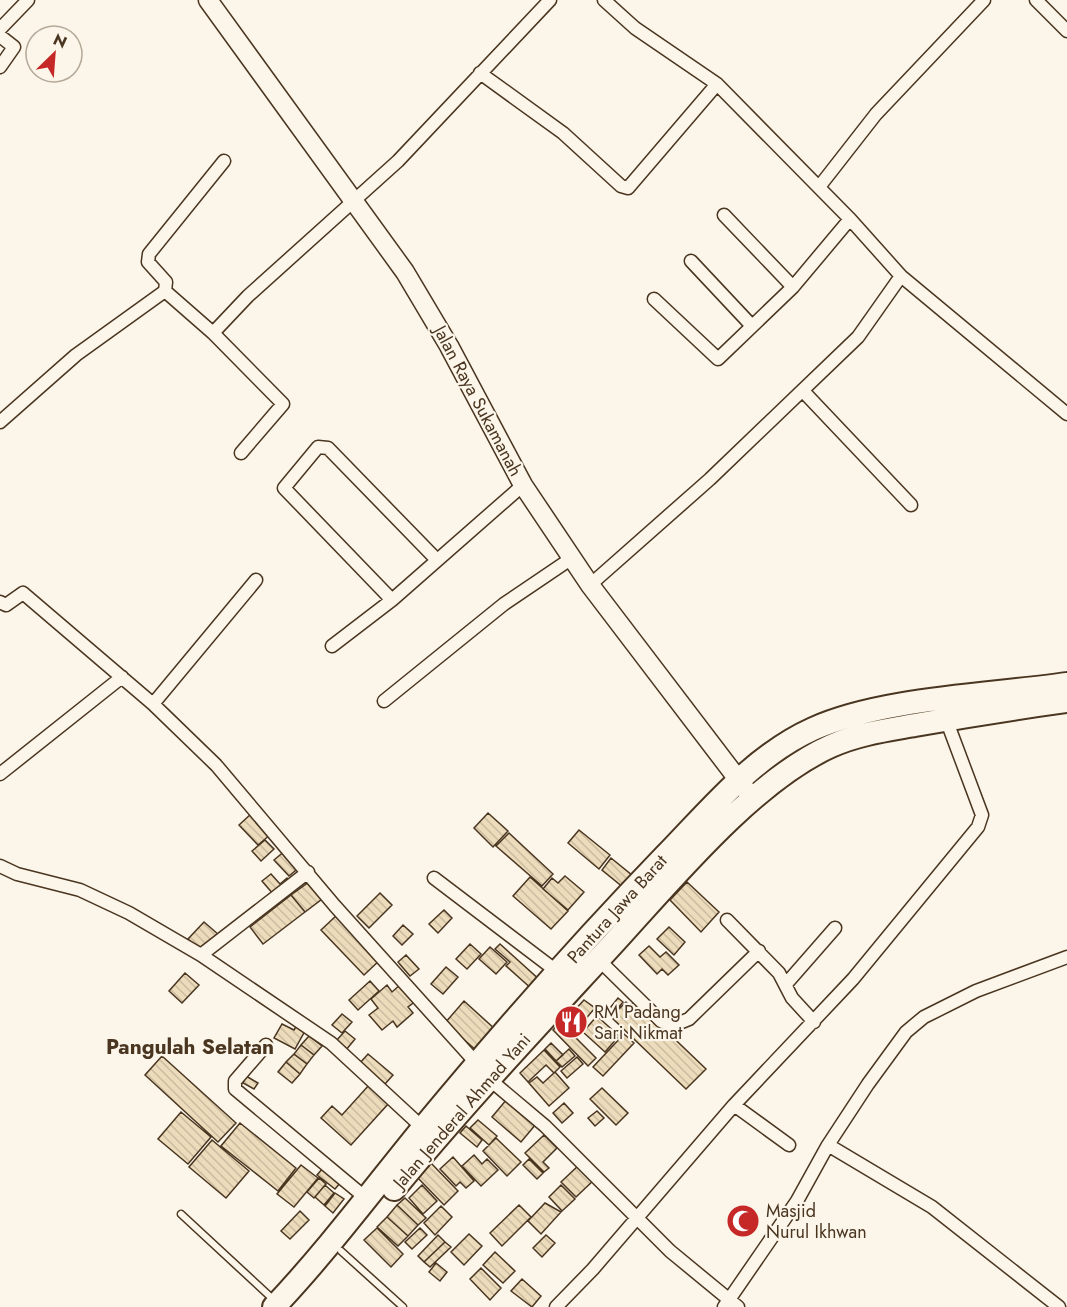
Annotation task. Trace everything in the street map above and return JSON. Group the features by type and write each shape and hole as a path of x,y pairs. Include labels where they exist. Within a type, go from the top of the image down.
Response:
{"highway":[{"name":"Pantura Jawa Barat","path":"282,1306 423,1128 483,1072 559,973 642,880 739,781 789,741 840,719 900,706 1067,684"},
{"name":"Jalan Jenderal Ahmad Yani","path":"282,1306 341,1251 483,1072 599,960 671,881 753,799 778,779 831,746 896,728 1067,701"}],"street":[{"path":"0,29 28,0"},
{"name":"Jalan Raya Sukamanah","path":"208,0 355,202 428,309 523,485 590,585 753,799"},
{"path":"213,333 248,296 398,161 550,0"},
{"path":"604,0 635,27 717,84 850,219 901,276 1067,414"},
{"path":"819,187 876,114 984,0"},
{"path":"1036,0 1066,29"},
{"path":"0,36 14,46 0,67"},
{"path":"480,73 563,133 621,186 628,188 717,84"},
{"path":"0,422 76,355 165,291 166,282 148,262 148,254 224,161"},
{"path":"724,215 793,287"},
{"path":"654,299 718,359 793,287 850,219"},
{"path":"691,261 752,326"},
{"path":"590,585 710,479 858,337 901,276"},
{"path":"165,291 213,333 283,404 241,453"},
{"path":"803,391 911,505"},
{"path":"392,600 284,489 285,483 318,447 328,448 437,560"},
{"path":"332,646 392,600 523,485"},
{"path":"384,701 504,604 572,558"},
{"path":"153,704 256,580"},
{"path":"0,602 6,605 20,593 24,594 153,704 216,765 335,906 483,1072 545,1126 637,1215 670,1251 730,1305 797,1201 828,1145 897,1043 924,1017 976,991 1067,957"},
{"path":"0,774 122,677"},
{"path":"556,1307 593,1269 637,1215 734,1105 814,1022 910,911 982,821 982,814 946,719"},
{"path":"0,866 17,874 80,890 129,913 201,955 331,1043 423,1128"},
{"path":"201,955 308,872"},
{"path":"434,878 559,973"},
{"path":"727,920 759,951 786,984 792,998 814,1022"},
{"path":"786,984 835,928"},
{"path":"599,960 660,1021 672,1026 688,1019 759,951"},
{"path":"266,1045 235,1081 235,1089 367,1199"},
{"path":"734,1105 789,1145"},
{"path":"828,1145 932,1207 1059,1307"}],"lane":[{"path":"181,1214 282,1306"},
{"path":"341,1251 403,1307"}],"building":[{"path":"252,813 271,834 258,845 239,825"},
{"path":"488,813 508,831 493,847 474,828"},
{"path":"579,830 610,855 599,869 568,843"},
{"path":"509,833 553,874 542,886 496,846"},
{"path":"265,840 274,849 261,861 252,851"},
{"path":"286,850 301,866 289,876 274,860"},
{"path":"611,858 633,876 624,888 602,870"},
{"path":"271,874 280,884 287,878 290,882 274,895 262,881"},
{"path":"565,876 584,892 568,910 543,889 552,878 558,883"},
{"path":"530,877 568,911 551,929 513,896"},
{"path":"309,882 322,899 305,912 291,895"},
{"path":"687,882 719,912 701,932 670,900"},
{"path":"380,893 392,905 369,928 357,916"},
{"path":"291,895 305,912 263,944 250,927"},
{"path":"444,910 452,918 438,933 429,924"},
{"path":"338,914 381,959 364,975 321,930"},
{"path":"204,922 219,935 203,953 188,939"},
{"path":"403,925 413,934 402,945 393,936"},
{"path":"669,927 685,942 674,955 657,939"},
{"path":"470,944 481,954 467,969 456,959"},
{"path":"500,944 541,981 533,990 506,966 510,962 495,949"},
{"path":"649,946 660,957 666,952 679,965 668,975 662,969 657,974 639,955"},
{"path":"490,947 507,962 496,974 479,959"},
{"path":"406,955 419,969 410,976 398,962"},
{"path":"446,967 458,977 443,994 431,984"},
{"path":"185,973 199,985 182,1003 169,991"},
{"path":"370,981 379,991 358,1010 349,1000"},
{"path":"401,984 416,1001 408,1007 413,1013 397,1027 393,1021 382,1030 369,1015 378,1008 371,999 387,985 392,992"},
{"path":"618,998 623,1002 611,1017 606,1013"},
{"path":"584,1000 595,1008 583,1022 572,1013"},
{"path":"464,1001 496,1030 477,1051 445,1023"},
{"path":"635,1001 706,1069 686,1089 611,1017 626,1002 630,1006"},
{"path":"342,1014 352,1022 342,1033 332,1025"},
{"path":"597,1016 619,1036 605,1052 583,1032"},
{"path":"560,1022 596,1058 588,1066 553,1030"},
{"path":"282,1024 294,1030 297,1025 306,1029 295,1049 274,1038"},
{"path":"345,1031 355,1039 346,1050 336,1041"},
{"path":"624,1034 634,1043 603,1076 593,1067"},
{"path":"309,1036 322,1046 314,1055 301,1045"},
{"path":"551,1043 563,1055 556,1061 545,1049"},
{"path":"301,1045 314,1055 307,1064 294,1054"},
{"path":"569,1049 575,1056 562,1067 556,1061"},
{"path":"544,1050 560,1067 554,1073 546,1065 528,1082 520,1073"},
{"path":"294,1054 307,1064 300,1074 286,1062"},
{"path":"368,1054 393,1075 385,1084 360,1063"},
{"path":"162,1056 236,1123 218,1142 145,1075"},
{"path":"577,1057 583,1064 567,1078 561,1071"},
{"path":"286,1062 300,1074 292,1083 278,1072"},
{"path":"555,1072 569,1088 549,1106 529,1083 537,1077 543,1083"},
{"path":"246,1076 258,1083 254,1089 243,1083"},
{"path":"369,1085 389,1103 351,1145 321,1118 332,1106 342,1115"},
{"path":"602,1088 628,1113 616,1125 590,1099"},
{"path":"507,1099 536,1124 521,1142 492,1117"},
{"path":"564,1103 573,1113 562,1123 553,1113"},
{"path":"597,1111 604,1118 595,1126 588,1118"},
{"path":"181,1112 211,1137 188,1164 158,1139"},
{"path":"478,1120 497,1136 489,1145 470,1128"},
{"path":"240,1123 296,1168 278,1191 221,1146"},
{"path":"466,1126 482,1140 477,1147 460,1133"},
{"path":"544,1135 557,1148 543,1162 549,1168 544,1172 525,1153"},
{"path":"496,1138 521,1162 507,1176 483,1151"},
{"path":"212,1140 249,1171 226,1198 189,1167"},
{"path":"474,1155 482,1164 487,1159 498,1170 481,1186 462,1166"},
{"path":"453,1157 474,1181 466,1188 460,1182 456,1186 440,1169"},
{"path":"529,1159 543,1173 537,1179 523,1165"},
{"path":"430,1162 458,1191 444,1205 416,1176"},
{"path":"580,1164 595,1179 576,1197 561,1182"},
{"path":"301,1165 318,1178 294,1207 277,1194"},
{"path":"323,1168 341,1182 335,1189 317,1175"},
{"path":"319,1178 326,1184 314,1198 307,1192"},
{"path":"325,1185 334,1193 324,1205 315,1197"},
{"path":"422,1185 437,1201 423,1214 409,1198"},
{"path":"561,1185 575,1199 562,1211 549,1197"},
{"path":"335,1193 344,1199 333,1213 325,1206"},
{"path":"405,1198 426,1218 418,1225 397,1205"},
{"path":"545,1203 561,1212 541,1234 528,1221"},
{"path":"397,1205 418,1225 408,1236 387,1217"},
{"path":"519,1205 531,1217 502,1246 490,1233"},
{"path":"441,1206 452,1217 435,1235 424,1223"},
{"path":"300,1211 309,1220 290,1239 281,1231"},
{"path":"387,1217 408,1236 398,1246 377,1227"},
{"path":"377,1228 403,1254 391,1267 364,1240"},
{"path":"420,1228 427,1235 412,1249 405,1242"},
{"path":"469,1234 482,1246 464,1265 451,1252"},
{"path":"438,1235 445,1242 424,1262 418,1256"},
{"path":"546,1235 555,1243 542,1257 533,1248"},
{"path":"445,1242 451,1247 430,1267 424,1262"},
{"path":"495,1252 515,1271 503,1283 483,1265"},
{"path":"436,1263 447,1272 440,1281 429,1272"},
{"path":"481,1268 501,1288 490,1300 470,1279"},
{"path":"522,1279 541,1296 532,1307 511,1291"}],"place":[{"name":"RM Padang Sari Nikmat","path":"571,1022"},
{"name":"Masjid Nurul Ikhwan","path":"743,1221"}],"district":[{"name":"Pangulah Selatan","path":"190,1047"}]}
